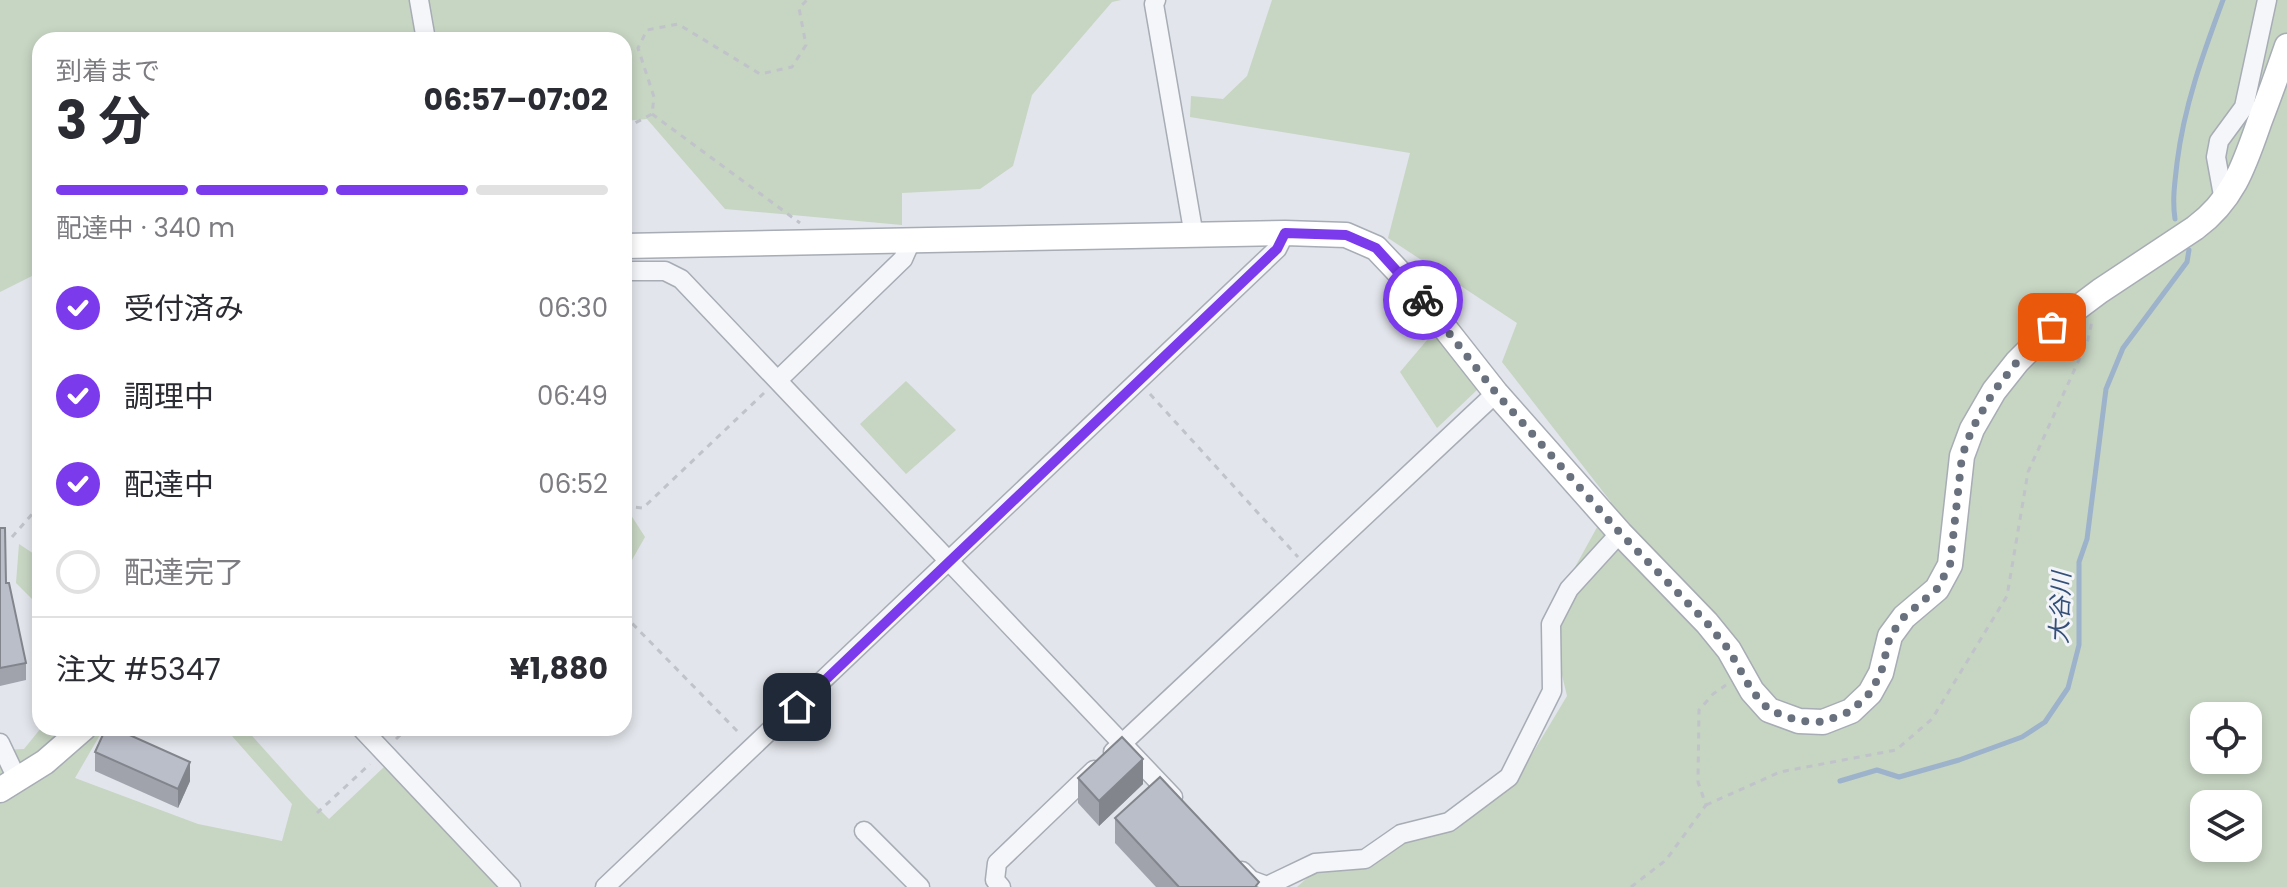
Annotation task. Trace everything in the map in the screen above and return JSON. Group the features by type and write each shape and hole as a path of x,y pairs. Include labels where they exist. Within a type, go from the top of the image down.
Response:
{"street":[{"path":"419,0 425,32"},
{"path":"1156,0 1154,4 1194,236"},
{"path":"2224,201 2216,157 2219,141 2244,107 2267,0"},
{"path":"632,246 1285,233 1346,235 1376,248 1411,285 1496,393 1620,533 1707,623 1729,650 1752,691 1769,710 1799,721 1823,722 1851,711 1870,693 1881,673 1890,636 1904,617 1937,589 1950,565 1962,456 1972,429 1994,391 2017,362 2052,327 2195,228 2224,201 2241,173 2287,46"},
{"path":"605,887 1277,249 1285,233"},
{"path":"778,380 903,259 911,241"},
{"path":"632,271 665,271 681,279 1187,812"},
{"path":"1001,887 995,880 997,863 1496,393"},
{"path":"1230,857 1251,880 1267,886 1315,863 1365,859 1401,834 1449,822 1509,777 1552,691 1551,624 1569,589 1620,533"},
{"path":"0,743 9,785 45,762 75,736"},
{"path":"369,736 511,887"},
{"path":"864,831 920,887"}],"path":[{"path":"652,114 654,97 638,48 647,30 678,24 760,74 792,67 806,45 799,8 807,0"},
{"path":"632,124 652,114"},
{"path":"652,114 825,243"},
{"path":"632,507 643,508 778,380"},
{"path":"1138,381 1308,569"},
{"path":"12,537 32,514"},
{"path":"632,623 753,748"},
{"path":"1631,887 1666,860 1706,805 1698,782 1699,710 1713,694 1742,674"},
{"path":"317,813 383,751"}],"green space":[{"path":"0,0 1121,0 1112,2 1032,95 1013,166 980,189 902,193 902,225 725,209 647,119 632,120 632,32 32,32 32,276 0,292"},
{"path":"1272,0 2287,0 2287,887 1297,887 1315,871 1371,866 1413,838 1455,831 1516,781 1567,696 1548,616 1611,502 1502,362 1517,323 1388,238 1410,153 1190,117 1191,96 1223,99 1247,76"},
{"path":"1433,333 1478,389 1437,428 1400,372"},
{"path":"906,381 956,430 906,474 860,424"},
{"path":"632,517 645,537 632,560"},
{"path":"19,544 32,553 32,599 16,583"},
{"path":"35,736 99,736 75,778 198,824 282,841 292,804 232,736 252,736 329,819 384,767 498,887 0,887 0,750 24,749"}],"building":[{"path":"0,528 5,528 6,583 9,583 26,663 0,668"},
{"path":"102,736 132,736 190,762 178,789 95,752"},
{"path":"1122,737 1143,759 1099,801 1078,778"},
{"path":"1160,777 1259,882 1255,887 1179,887 1115,818"}],"waterway":[{"name":"大谷川","path":"2175,219 2175,184 2184,121 2223,0"},
{"name":"大谷川","path":"1840,781 1877,770 1899,777 2022,737 2045,722 2068,688 2079,645 2079,562 2087,539 2106,389 2123,348 2187,262 2189,250"}],"way so far":[{"path":"1423,300 1496,393 1620,533 1707,623 1729,650 1752,691 1769,710 1799,721 1823,722 1851,711 1870,693 1881,673 1890,636 1904,617 1937,589 1950,565 1962,456 1972,429 1994,391 2017,362 2052,327"}],"route":[{"path":"797,707 1277,249 1285,233 1346,235 1376,248 1423,300"}]}
